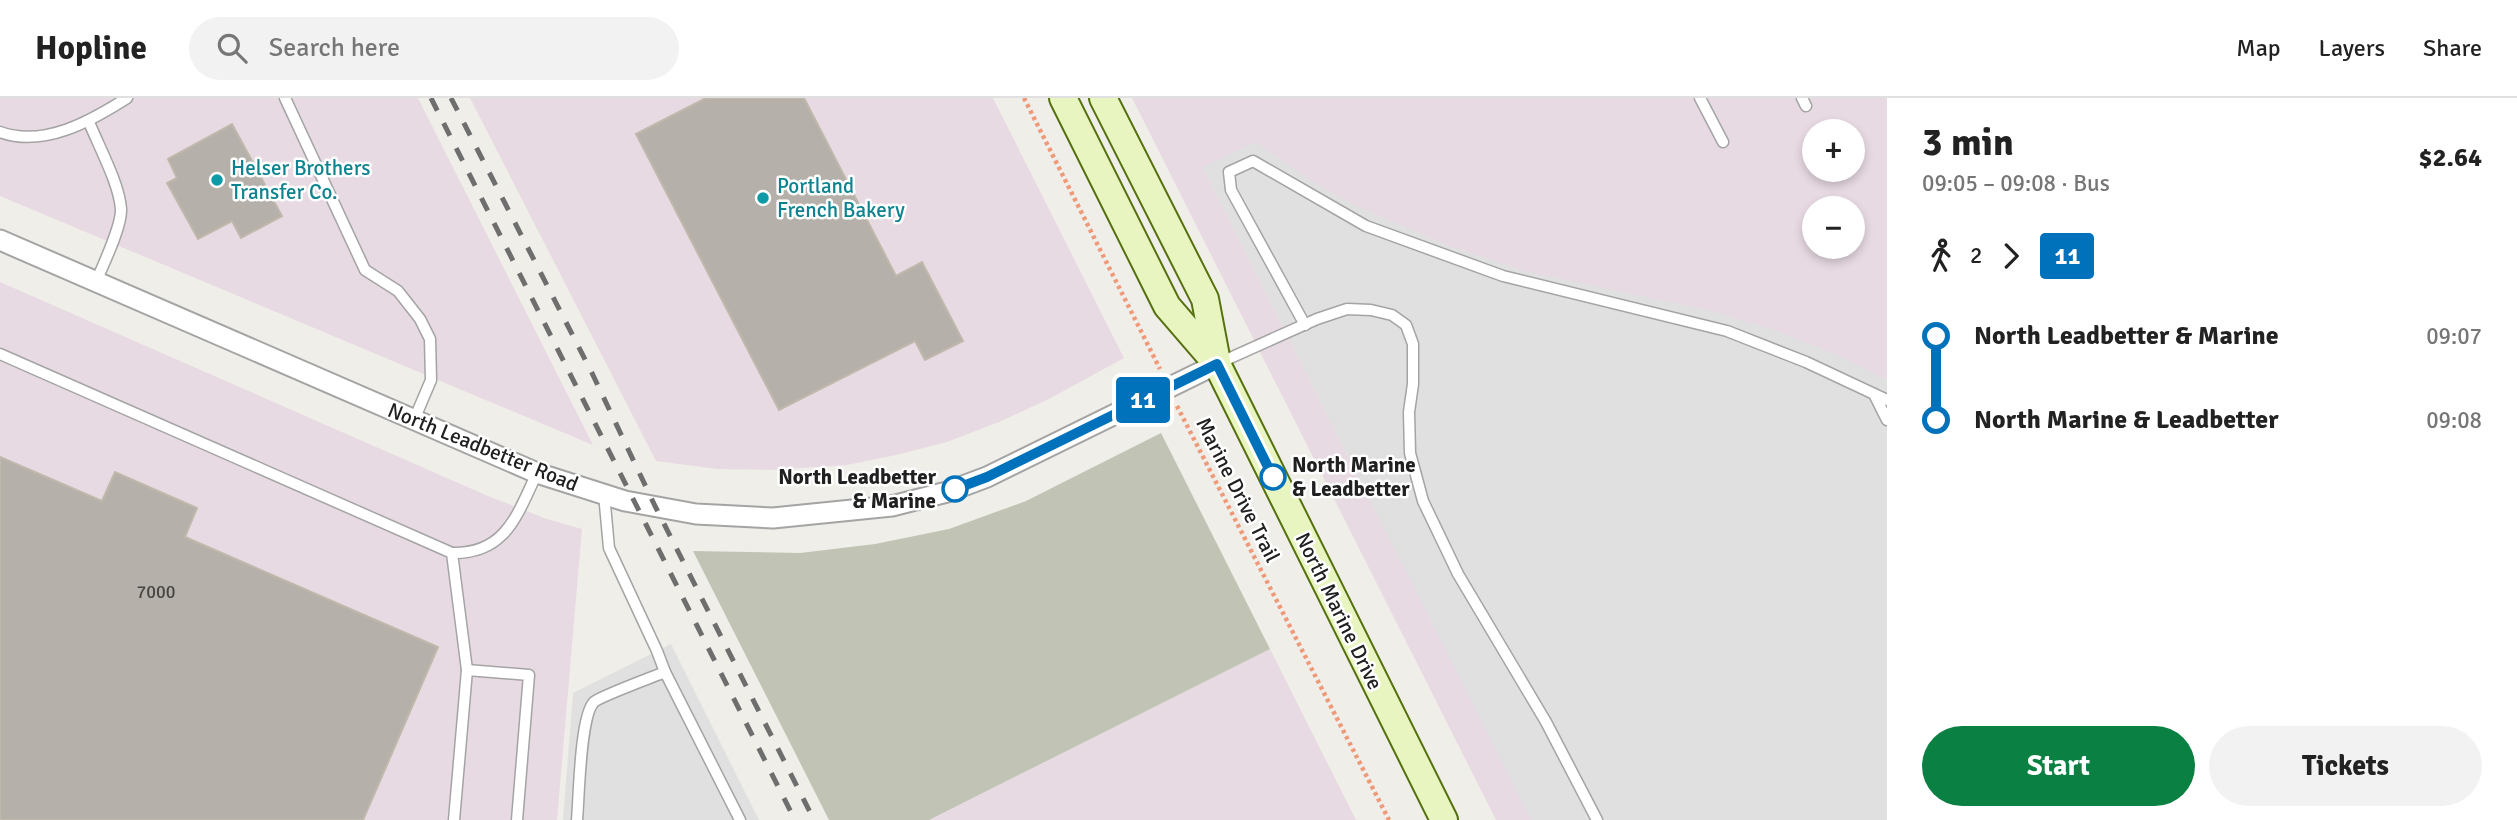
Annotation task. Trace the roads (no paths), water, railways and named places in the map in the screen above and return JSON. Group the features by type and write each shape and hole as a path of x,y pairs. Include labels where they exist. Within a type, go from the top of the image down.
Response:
{"main road":[{"name":"North Marine Drive","path":"1063,98 1167,306 1217,364 1444,820"},
{"name":"North Marine Drive","path":"1103,98 1205,299 1217,364"}],"street":[{"name":"North Leadbetter Road","path":"0,240 537,473 625,501 696,514 748,518 786,517 892,506 947,492 987,477 1217,364"}],"lane":[{"path":"0,132 33,137 89,122 127,98"},
{"path":"285,98 365,270 398,291 420,319 430,339 430,380 414,420"},
{"path":"1700,98 1723,142"},
{"path":"89,122 115,186 121,211 96,282"},
{"path":"1305,325 1231,190 1229,172 1253,160 1301,190 1377,230 1503,276 1727,331 1806,362 1887,400"},
{"path":"1217,364 1348,309 1371,310 1392,315 1406,325 1413,344 1413,384 1409,412 1410,453 1423,500 1458,574 1546,722 1597,820"},
{"path":"0,354 452,553 481,550 500,538 512,523 537,473"},
{"path":"1874,394 1887,420"},
{"path":"604,494 608,548 665,672 740,820"},
{"path":"452,553 467,670 454,820"},
{"path":"467,670 529,675 517,820"},
{"path":"577,820 583,741 588,714 595,701 665,672"}],"railway":[{"path":"431,98 795,820"},
{"path":"451,98 592,373 655,506 814,820"}],"place":[{"name":"Helser Brothers Transfer Co.","path":"217,180"},
{"name":"Portland French Bakery","path":"763,198"},
{"name":"North Marine & Leadbetter","path":"1273,477"},
{"name":"North Leadbetter & Marine","path":"955,489"}]}
